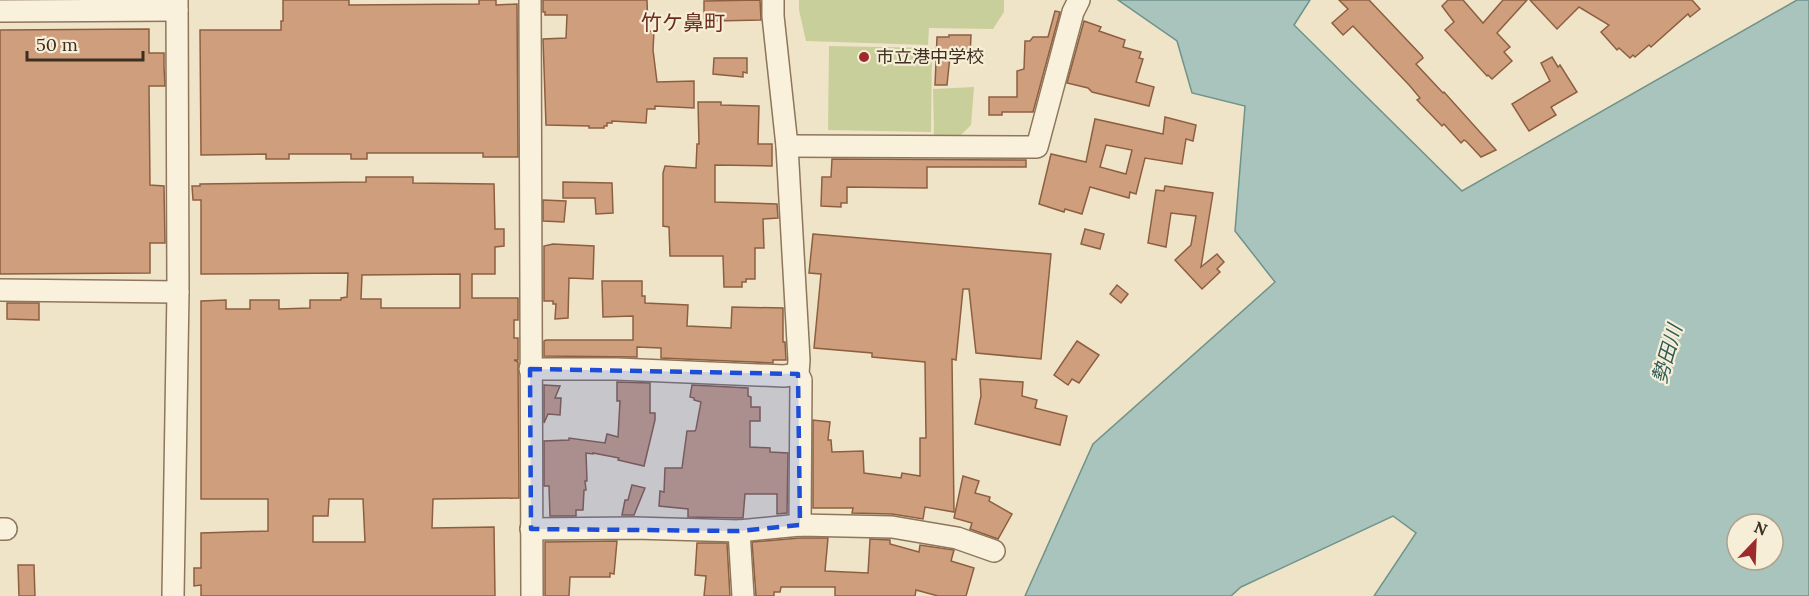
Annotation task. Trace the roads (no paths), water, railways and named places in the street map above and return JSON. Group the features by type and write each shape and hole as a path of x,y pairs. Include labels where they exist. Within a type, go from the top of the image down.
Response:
{"street":[{"path":"530,0 532,596"},
{"path":"773,0 787,146 798,374 801,380 800,525"},
{"path":"787,146 1037,147 1073,12 1079,0"},
{"path":"0,11 177,5 178,292 173,596"},
{"path":"0,290 178,292"},
{"path":"530,369 617,369 784,376 798,374"},
{"path":"531,529 635,528 739,531 800,525 892,527 957,538 994,551"},
{"path":"739,531 743,596"}],"water":[{"name":"勢田川","path":"1118,0 1310,0 1294,25 1462,191 1797,0 1809,0 1809,596 1374,596 1416,533 1393,516 1241,587 1231,596 1025,596 1093,444 1275,282 1235,231 1245,106 1192,93 1177,41"}],"place":[{"name":"市立港中学校","path":"864,57"}],"district":[{"name":"竹ケ鼻町","path":"683,23"}]}
